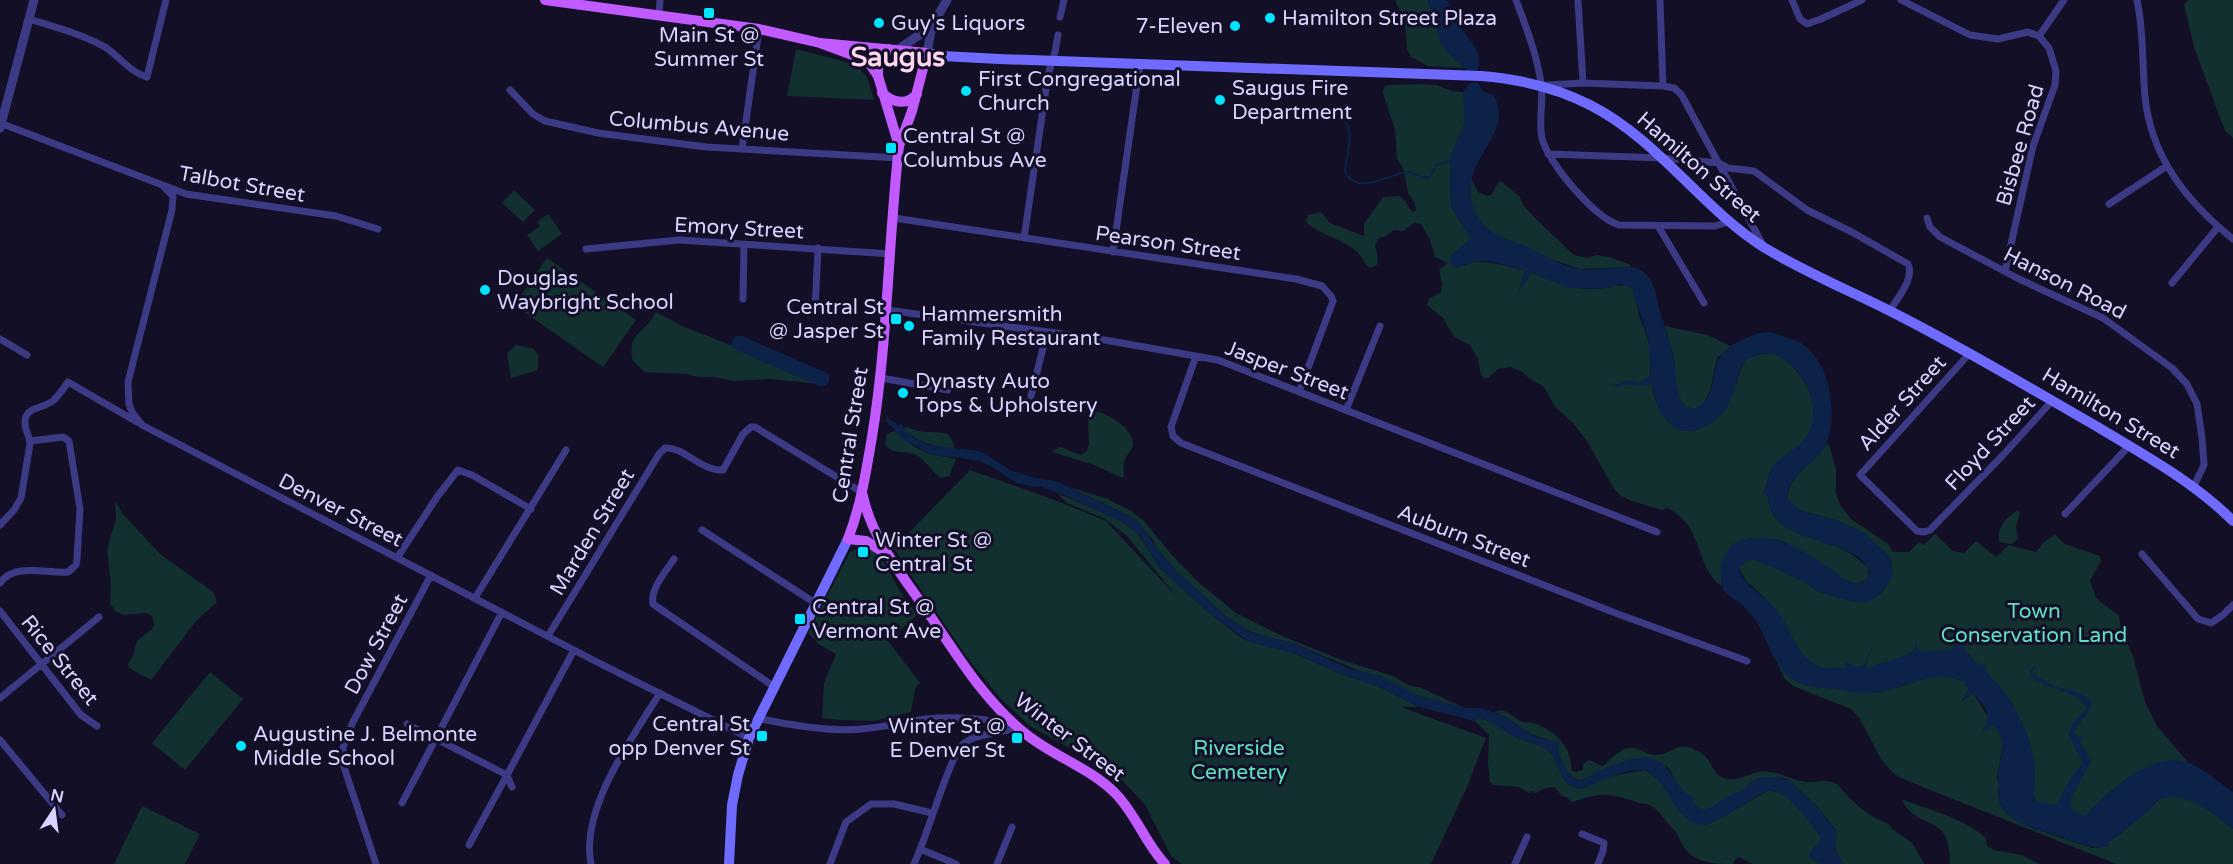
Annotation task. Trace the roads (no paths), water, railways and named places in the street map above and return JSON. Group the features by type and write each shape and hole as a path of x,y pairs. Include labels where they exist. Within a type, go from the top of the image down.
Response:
{"main road":[{"path":"545,0 759,29 820,42 927,53"},
{"path":"820,42 863,59 878,76"},
{"path":"894,49 883,52 879,58 878,76 899,146"},
{"name":"Hamilton Street","path":"927,53 942,56 1052,61 1462,75 1542,85 1584,102 1616,120 1663,158 1728,222 1764,247 1969,354 2129,446 2194,486 2233,522"},
{"name":"Central Street","path":"729,864 733,798 749,738 848,538 858,513 881,378 899,146 917,94 927,53"},
{"path":"882,93 892,101 904,102 910,101 917,94"},
{"name":"Winter Street","path":"863,492 870,521 888,555 996,706 1033,739 1093,775 1116,794 1165,864"},
{"name":"Winter Street","path":"848,538 866,541 888,555"}],"street":[{"path":"0,125 34,0"},
{"path":"29,19 75,34 106,48 147,77 166,0"},
{"path":"659,14 660,0"},
{"name":"Central Street","path":"927,53 932,26 947,0"},
{"path":"1060,17 1064,0"},
{"path":"1516,0 1533,49 1542,85 1541,135 1548,154 1591,208 1610,222 1627,225 1715,226 1728,222"},
{"path":"1578,0 1582,83"},
{"path":"1660,0 1663,86"},
{"path":"1792,0 1800,20 1807,24 1862,0"},
{"path":"1901,0 1959,30 1977,37 1998,39 2026,31 2039,36 2064,0"},
{"path":"2137,0 2142,30 2147,113 2156,144 2185,193 2233,239"},
{"name":"Central Street","path":"894,49 932,26"},
{"path":"742,149 759,29"},
{"path":"1024,238 1048,75 1058,34"},
{"name":"Bisbee Road","path":"2005,271 2032,146 2055,85 2054,62 2048,44 2039,36"},
{"path":"1113,252 1140,64"},
{"path":"1542,85 1582,83 1674,88 1681,94 1764,247"},
{"name":"Columbus Avenue","path":"510,90 532,114 553,125 627,138 742,149 898,158"},
{"name":"Talbot Street","path":"0,125 164,187 194,196 336,216 378,230"},
{"path":"1548,154 1663,158 1719,163 1728,168 1754,171 1807,210 1908,264 1909,278 1890,311"},
{"path":"2109,204 2167,166"},
{"name":"Denver Street","path":"164,187 173,196 172,210 127,389 132,412 147,428 574,650 749,738"},
{"name":"Pearson Street","path":"894,218 1316,283 1331,296 1332,301 1299,392"},
{"name":"Hanson Road","path":"1928,218 1934,234 2116,325 2157,355 2187,384 2197,404 2204,465 2194,486"},
{"path":"1658,226 1704,303"},
{"path":"2172,284 2218,227"},
{"name":"Emory Street","path":"586,249 664,241 818,248 891,254"},
{"path":"742,299 744,244"},
{"path":"814,311 818,248"},
{"name":"Jasper Street","path":"887,310 1047,332 1218,360 1657,532"},
{"path":"1346,410 1380,326"},
{"path":"1031,396 1047,332"},
{"path":"0,339 27,356"},
{"name":"Alder Street","path":"1860,475 1969,354"},
{"name":"Auburn Street","path":"1196,356 1171,427 1176,440 1618,614 1747,662"},
{"path":"881,378 948,390"},
{"path":"0,525 14,510 21,498 30,441 25,425 26,414 51,403 68,382 147,428"},
{"name":"Floyd Street","path":"1860,475 1917,531 1930,530 2052,401"},
{"name":"Marden Street","path":"548,636 659,454 668,447 714,470 723,470 743,434 747,429 755,427 863,492"},
{"path":"0,583 3,579 22,571 68,572 76,566 80,509 69,441 63,437 30,441"},
{"path":"2066,514 2129,446"},
{"path":"475,598 566,450"},
{"path":"397,558 437,497 458,470 472,475 531,509"},
{"path":"702,530 815,603"},
{"path":"2142,554 2198,619 2211,623 2233,604"},
{"path":"674,559 656,587 653,604 773,686"},
{"name":"Dow Street","path":"376,864 346,774 343,747 353,722 431,575"},
{"name":"Rice Street","path":"0,611 81,715 97,726"},
{"path":"402,803 502,612"},
{"path":"0,698 99,617"},
{"path":"469,846 574,650"},
{"path":"591,864 591,841 597,806 606,784 660,693"},
{"path":"757,718 836,729 864,729 950,718 990,720 1017,726"},
{"path":"408,724 507,775 512,787"},
{"path":"914,864 953,761 964,743 982,734 1007,732 1017,726"},
{"path":"0,740 62,814"},
{"path":"830,864 846,822 872,804 894,804 932,813"},
{"path":"997,864 1012,827"},
{"path":"1582,834 1604,843 1598,864"},
{"path":"1515,864 1527,837"},
{"path":"920,849 956,864"}],"water":[{"path":"1428,0 1447,0 1461,28 1476,50 1479,63 1477,70 1468,71 1441,44"},
{"path":"1478,82 1482,90 1494,96 1499,111 1492,139 1477,165 1472,180 1471,196 1477,215 1488,228 1499,236 1564,265 1587,270 1630,267 1637,268 1647,275 1655,290 1673,354 1679,396 1686,407 1695,409 1704,403 1712,386 1716,367 1726,350 1739,341 1759,333 1772,333 1802,344 1822,367 1831,399 1830,431 1822,451 1792,483 1788,499 1801,511 1836,520 1864,533 1890,557 1893,576 1881,594 1875,598 1868,602 1853,602 1818,592 1802,581 1756,560 1743,563 1739,570 1742,576 1750,586 1770,602 1807,659 1826,668 1845,668 1847,666 1844,660 1858,667 1864,665 1873,645 1866,666 1868,668 1911,653 1916,641 1918,650 1921,651 1953,650 1955,633 1961,646 1979,621 1964,649 1979,665 1985,664 1988,674 2009,698 2023,724 2035,767 2033,796 2038,802 2057,805 2068,783 2083,763 2068,734 2074,721 2087,709 2075,696 2048,686 2033,677 2029,671 2036,665 2032,673 2056,687 2075,691 2092,701 2074,733 2077,737 2083,736 2080,742 2091,762 2071,798 2072,810 2085,816 2117,785 2131,776 2159,762 2173,760 2198,767 2233,792 2233,829 2198,804 2178,797 2169,797 2155,803 2109,842 2109,846 2088,846 2076,843 2020,823 2001,806 1998,777 2002,748 2001,736 1993,725 1981,733 1987,721 1987,712 1973,693 1961,702 1969,689 1963,681 1941,677 1930,678 1890,690 1865,693 1806,685 1786,674 1774,658 1753,617 1723,590 1722,562 1731,546 1742,540 1767,538 1791,545 1850,582 1862,583 1870,574 1863,561 1850,553 1799,534 1783,525 1773,513 1768,496 1763,494 1774,465 1802,442 1812,423 1812,402 1805,381 1791,365 1778,356 1765,353 1754,356 1743,364 1733,396 1718,418 1702,428 1684,431 1675,427 1664,417 1651,384 1617,387 1610,383 1618,384 1629,380 1638,383 1651,375 1648,338 1632,288 1620,284 1604,289 1569,288 1531,273 1518,293 1524,270 1488,261 1472,262 1457,268 1449,263 1451,255 1470,237 1452,209 1451,156 1465,122 1463,92 1470,83"},
{"path":"887,417 898,425 902,424 912,437 928,445 980,451 1012,471 1056,481 1131,517 1139,522 1176,571 1227,617 1250,632 1295,644 1350,669 1380,676 1419,696 1465,708 1480,708 1502,715 1534,736 1559,742 1559,757 1575,780 1584,779 1623,762 1650,758 1664,765 1682,789 1694,797 1693,803 1703,810 1743,790 1759,778 1774,777 1790,781 1815,804 1836,831 1835,848 1843,864 1820,864 1809,857 1810,851 1819,843 1821,837 1798,808 1777,792 1769,790 1717,820 1699,825 1682,815 1665,789 1645,770 1628,771 1579,789 1566,783 1551,754 1545,748 1517,738 1484,719 1477,718 1475,721 1419,707 1375,685 1343,675 1299,655 1248,641 1208,612 1159,567 1140,536 1125,523 1062,494 1038,486 1017,483 980,461 930,454 904,440 886,421"}],"waterway":[{"path":"1334,111 1347,123 1350,138 1345,172 1357,183 1373,182 1406,172 1429,177 1436,165 1452,161"},
{"path":"739,343 822,379"}],"place":[{"name":"Main St @ Summer St","path":"709,13"},
{"name":"Hamilton Street Plaza","path":"1270,18"},
{"name":"Guy's Liquors","path":"879,23"},
{"name":"7-Eleven","path":"1235,26"},
{"name":"First Congregational Church","path":"966,91"},
{"name":"Saugus Fire Department","path":"1220,100"},
{"name":"Central St @ Columbus Ave","path":"891,148"},
{"name":"Douglas Waybright School","path":"485,290"},
{"name":"Central St @ Jasper St","path":"896,319"},
{"name":"Hammersmith Family Restaurant","path":"909,326"},
{"name":"Dynasty Auto Tops & Upholstery","path":"903,393"},
{"name":"Winter St @ Central St","path":"863,552"},
{"name":"Central St @ Vermont Ave","path":"800,619"},
{"name":"Central St opp Denver St","path":"762,736"},
{"name":"Winter St @ E Denver St","path":"1017,738"},
{"name":"Augustine J. Belmonte Middle School","path":"241,746"}],"district":[{"name":"Saugus","path":"898,57"}],"park label":[{"name":"Town Conservation Land","path":"2034,623"},
{"name":"Riverside Cemetery","path":"1239,760"}]}
